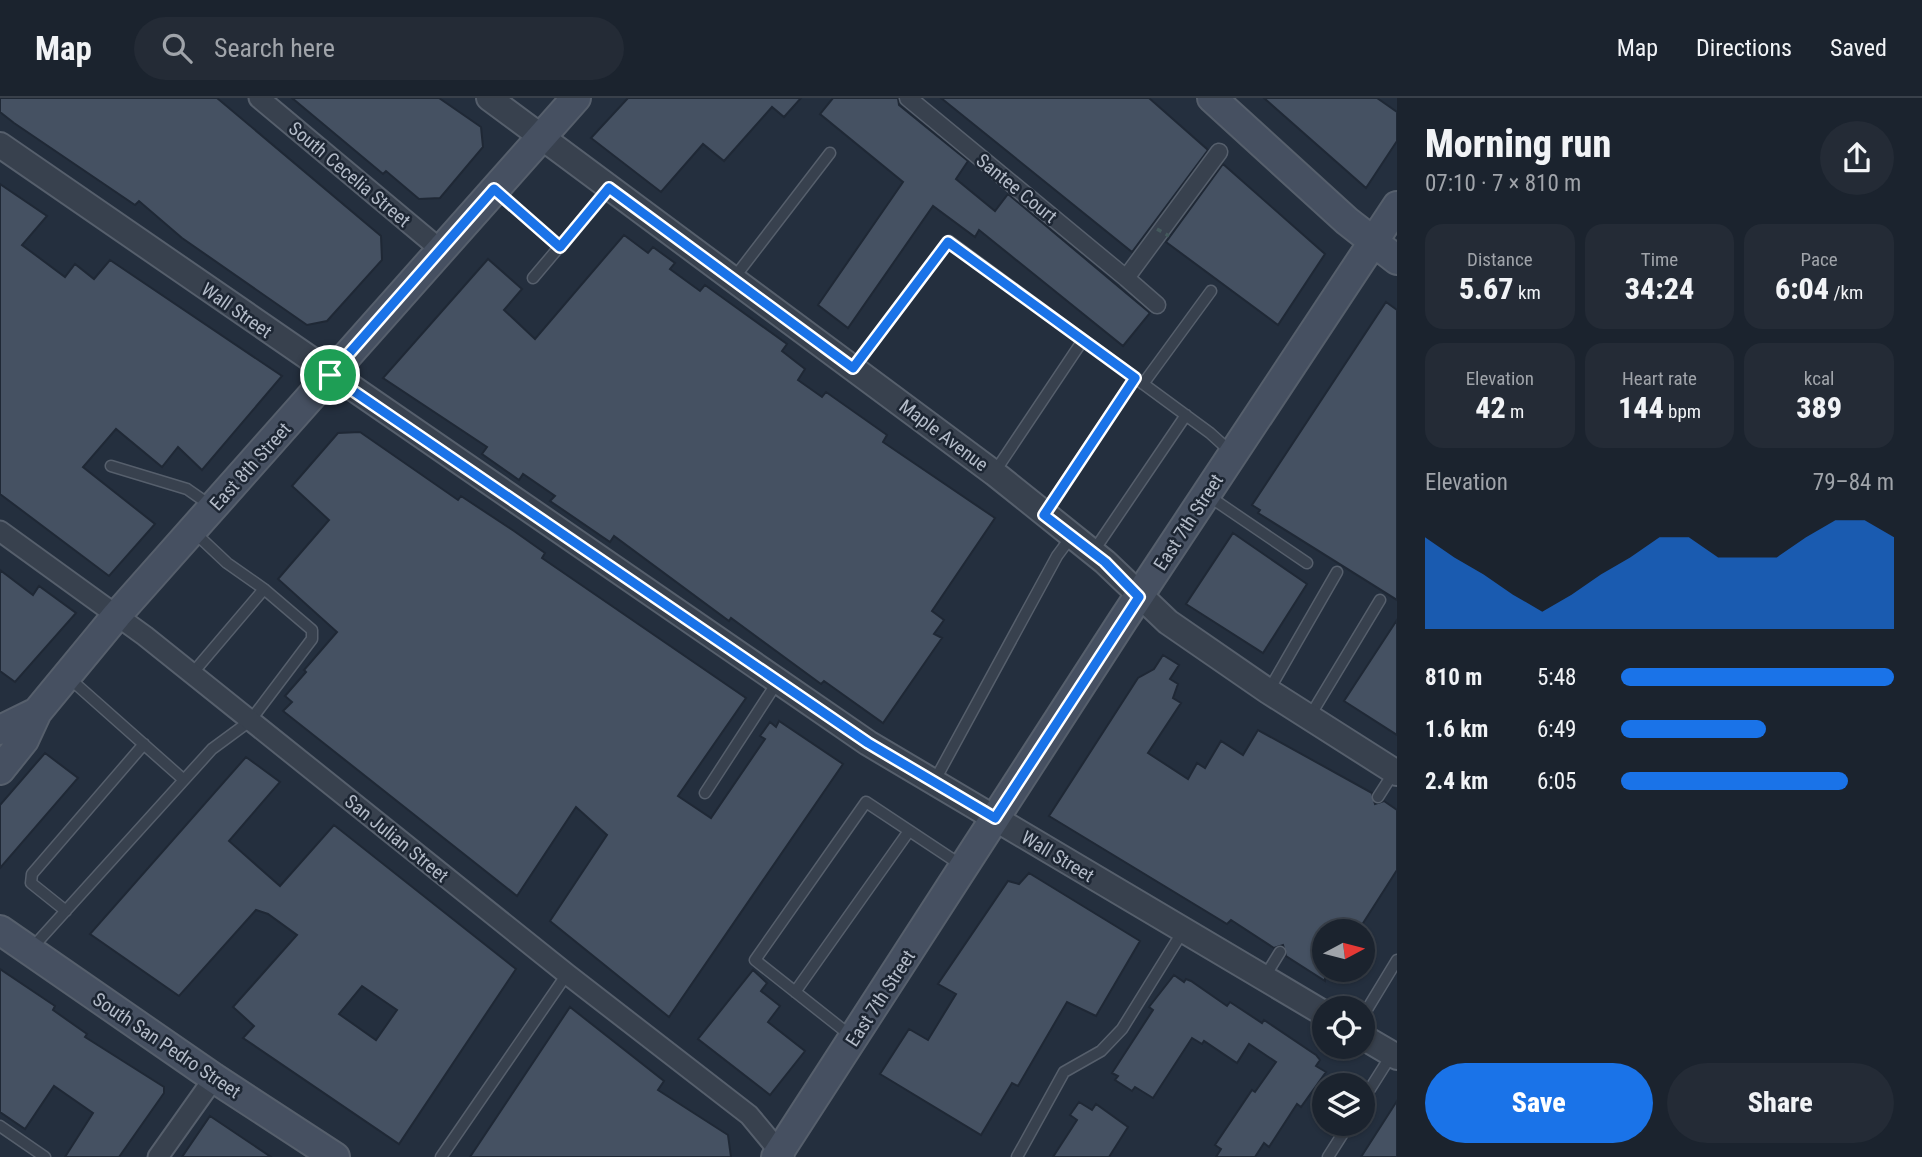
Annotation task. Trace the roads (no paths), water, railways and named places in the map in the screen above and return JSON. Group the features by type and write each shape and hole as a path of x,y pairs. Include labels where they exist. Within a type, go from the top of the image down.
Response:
{"main road":[{"name":"East 8th Street","path":"0,730 37,712 117,615 576,98"},
{"path":"1212,98 1347,221 1397,260"},
{"name":"East 7th Street","path":"780,1155 995,818 1397,206"},
{"path":"0,770 24,740 37,712"},
{"name":"South San Pedro Street","path":"0,930 214,1078 335,1157"}],"street":[{"name":"South Cecelia Street","path":"259,98 441,250"},
{"name":"Maple Avenue","path":"489,98 994,473 1093,552 1168,622 1309,718 1396,772"},
{"name":"Santee Court","path":"908,98 1157,305"},
{"name":"Wall Street","path":"0,145 330,375 868,743 933,784 1312,1006"},
{"path":"1126,278 1220,152"},
{"name":"San Julian Street","path":"1,534 117,615 567,974 749,1115 780,1155"},
{"path":"1375,1044 1395,1055"},
{"path":"158,1157 214,1078"}],"lane":[{"path":"733,279 830,153"},
{"path":"533,278 609,188"},
{"path":"494,189 560,247"},
{"path":"853,368 948,242 1186,415 1234,454"},
{"path":"1044,515 1139,381 1211,291"},
{"path":"994,473 1083,340"},
{"path":"1093,552 1186,415"},
{"path":"111,466 187,489 213,507"},
{"path":"1206,495 1307,563"},
{"path":"30,951 212,749 250,721 312,639 312,630 264,589 227,563 192,531"},
{"path":"933,784 1057,556 1072,537"},
{"path":"1268,691 1337,572"},
{"path":"191,675 264,589"},
{"path":"1309,718 1380,600"},
{"path":"67,676 184,780"},
{"path":"705,793 778,680"},
{"path":"66,911 30,883 32,874 144,744"},
{"path":"1378,797 1396,772"},
{"path":"854,1038 754,960 866,802 964,867"},
{"path":"795,992 909,831"},
{"path":"1017,1157 1064,1072 1101,1051 1122,1029 1183,930"},
{"path":"1264,978 1280,952"},
{"path":"1375,996 1397,960"},
{"path":"441,1157 567,974"},
{"path":"1375,1083 1395,1055"},
{"path":"0,1126 45,1157"},
{"path":"1328,1157 1341,1136"}]}
